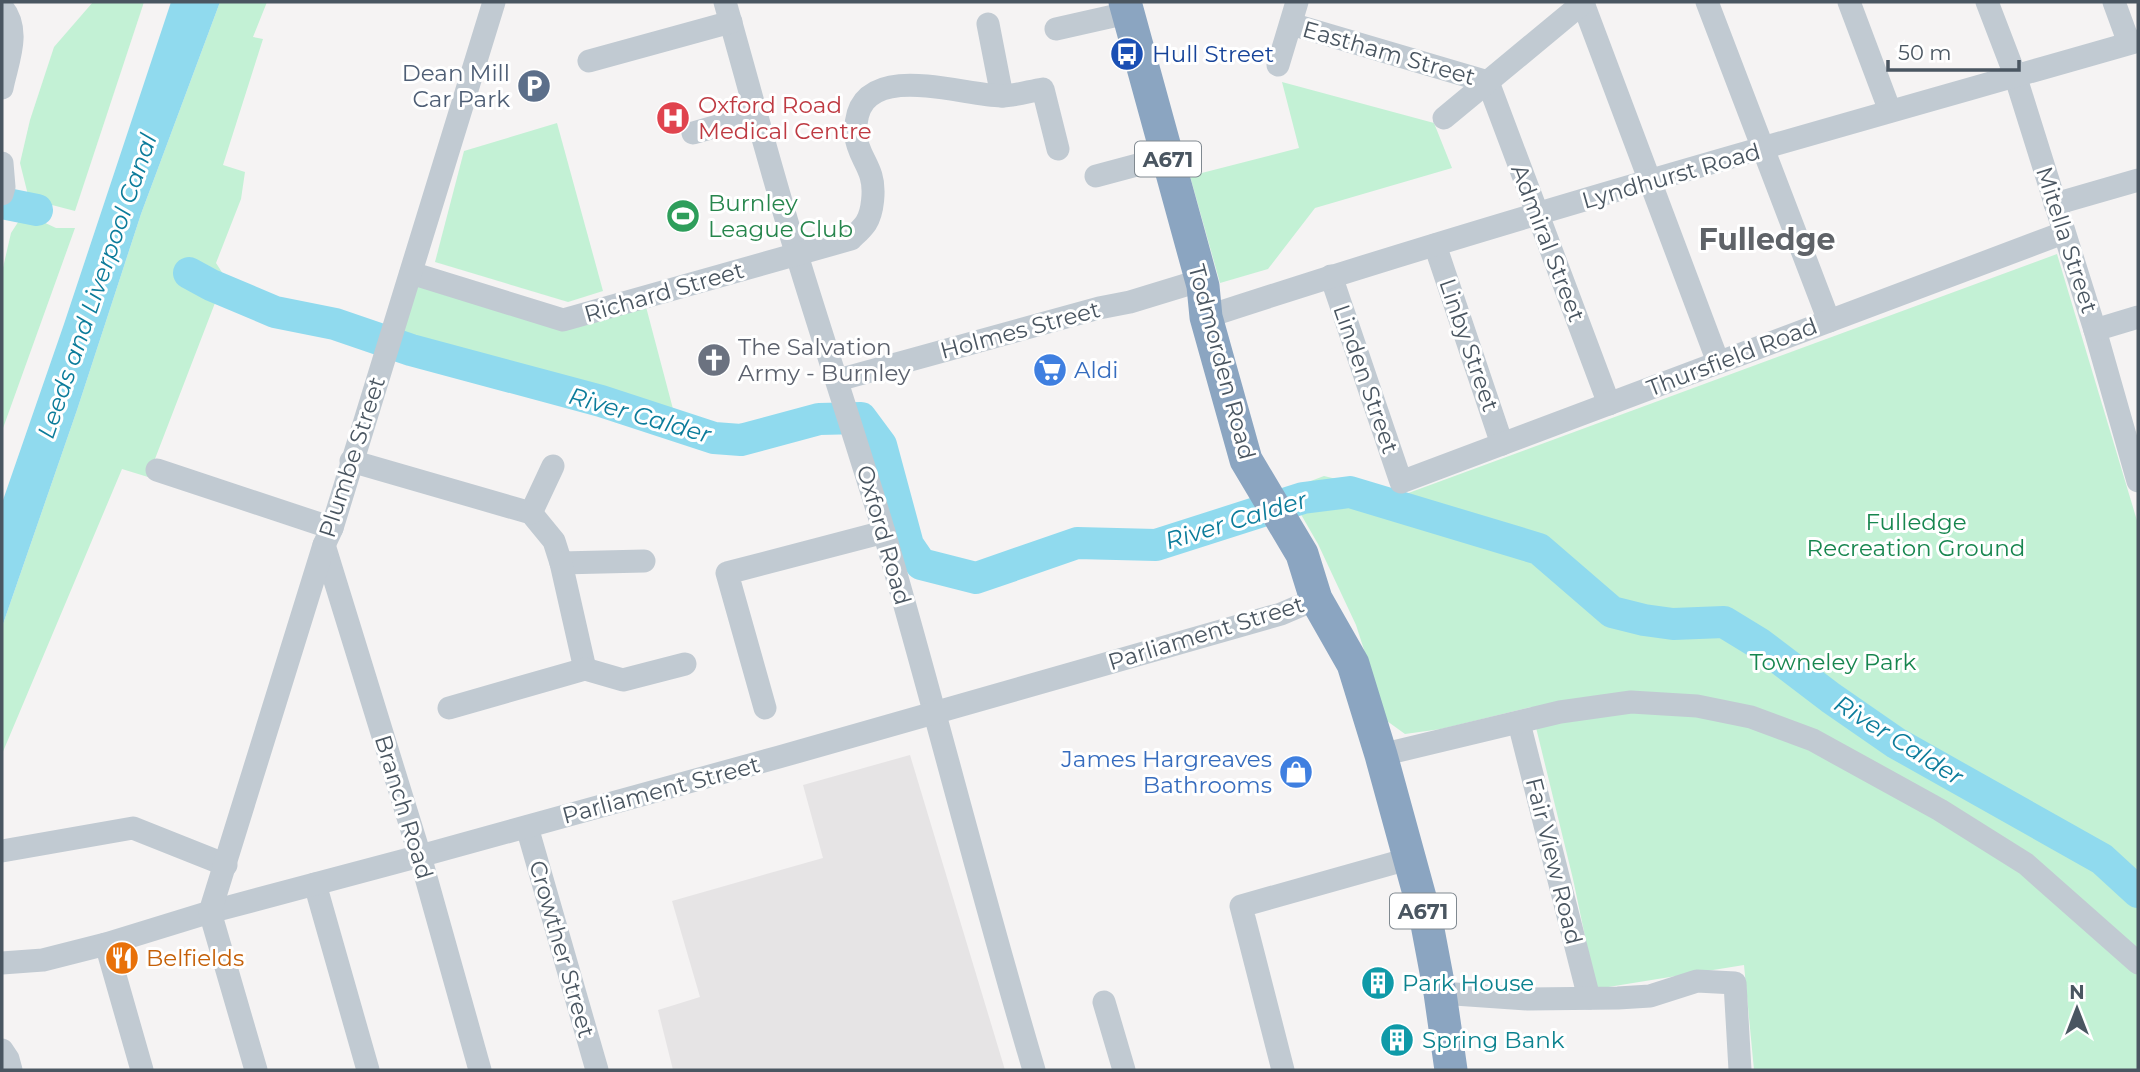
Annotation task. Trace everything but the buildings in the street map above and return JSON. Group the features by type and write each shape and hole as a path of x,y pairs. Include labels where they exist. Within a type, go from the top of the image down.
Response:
{"highway":[{"name":"Todmorden Road","path":"1126,7 1202,280 1206,317 1246,460 1302,554 1316,599 1353,664 1381,755 1426,919 1451,1070"}],"street":[{"name":"Plumbe Street","path":"210,912 494,2"},
{"path":"1278,65 1297,2"},
{"path":"1444,118 1582,2 1718,362"},
{"path":"1707,2 1829,321"},
{"path":"1849,2 1890,111"},
{"name":"Mitella Street","path":"1987,2 2015,75 2134,455 2138,481"},
{"path":"2114,2 2134,42"},
{"path":"2,7 9,16 13,50 3,71"},
{"path":"1056,29 1126,7"},
{"path":"589,61 728,12"},
{"name":"Oxford Road","path":"728,12 797,255 884,532 999,953 1034,1070"},
{"path":"988,24 1002,96 1044,89 1058,149"},
{"name":"Eastham Street","path":"1291,24 1488,82"},
{"name":"Lyndhurst Road","path":"1206,317 1435,245 2134,42"},
{"name":"Admiral Street","path":"1488,82 1609,404"},
{"name":"Richard Street","path":"411,273 564,320 851,239 866,223 872,204 872,177 860,153 856,136 858,116 868,97 886,87 912,83 1002,96"},
{"path":"693,133 757,116"},
{"path":"1096,176 1167,157"},
{"path":"2,163 3,190"},
{"path":"2055,204 2138,180"},
{"name":"Thursfield Road","path":"1401,482 2063,233"},
{"name":"Linby Street","path":"1435,245 1502,444"},
{"name":"Linden Street","path":"1331,276 1401,482"},
{"name":"Holmes Street","path":"840,387 1099,308 1130,302 1202,280"},
{"path":"2095,330 2138,317"},
{"path":"351,461 531,513 554,541 585,669"},
{"path":"531,513 553,466"},
{"path":"157,470 328,536"},
{"path":"765,708 727,573 884,532"},
{"name":"Branch Road","path":"328,536 480,1070"},
{"path":"561,562 644,561"},
{"name":"Parliament Street","path":"2,964 43,960 106,944 210,912 527,827 1280,614 1316,599"},
{"path":"449,708 585,669 624,680 685,664"},
{"path":"1381,755 1560,712 1631,702 1710,709 1751,718 1814,740 1940,810 2026,864 2138,963"},
{"name":"Fair View Road","path":"1519,723 1589,998"},
{"name":"Crowther Street","path":"527,827 597,1070"},
{"path":"2,851 133,828 226,865"},
{"path":"1283,1070 1241,906 1408,859"},
{"path":"315,884 368,1070"},
{"path":"210,912 256,1070"},
{"path":"106,944 142,1070"},
{"path":"1440,993 1528,999 1650,996 1697,981 1735,982 1740,1070"},
{"path":"1104,1002 1124,1070"},
{"path":"2,1050 11,1070"}],"shaded area":[{"path":"910,755 1005,1070 673,1070 658,1010 700,997 672,901 823,858 803,785"}],"green space":[{"path":"93,2 144,2 75,211 29,199 20,163 30,120 54,47"},
{"path":"220,2 267,2 253,37 263,39 223,165 245,172 241,199 216,263 225,277 148,477 122,469 2,754 2,627 141,214"},
{"path":"1282,82 1434,123 1452,168 1315,208 1268,269 1220,283 1190,176 1299,148"},
{"path":"557,123 603,291 568,302 435,262 464,151"},
{"path":"24,213 56,228 75,228 2,431 2,272 11,233"},
{"name":"Towneley Park","path":"2057,254 2138,524 2138,1070 1754,1070 1744,965 1596,989 1573,879 1531,707 1441,729 1405,734 1387,721 1356,625 1318,544 1287,490 1324,476 1403,495"},
{"path":"414,278 565,324 645,303 673,409 397,334"}],"water":[{"name":"Leeds and Liverpool Canal","path":"171,2 220,2 141,214 2,627 2,503"}],"waterway":[{"name":"River Calder","path":"2,203 37,210"},
{"name":"River Calder","path":"189,273 275,312 335,324 411,350 601,401 714,438 741,440 819,419 861,418 881,445 908,545 921,564 976,578 1077,543 1156,545 1303,498 1350,492 1539,549 1612,612 1673,624 1724,622 1760,644 1896,743 2102,859 2138,892"}],"place":[{"name":"Hull Street","path":"1127,54"},
{"name":"Dean Mill Car Park","path":"534,86"},
{"name":"Oxford Road Medical Centre","path":"673,118"},
{"name":"Burnley League Club","path":"683,216"},
{"name":"The Salvation Army - Burnley","path":"714,360"},
{"name":"Aldi","path":"1050,370"},
{"name":"James Hargreaves Bathrooms","path":"1296,772"},
{"name":"Belfields","path":"122,958"},
{"name":"Park House","path":"1378,983"},
{"name":"Spring Bank","path":"1397,1040"}],"district":[{"name":"Fulledge","path":"1767,239"}],"park label":[{"name":"Fulledge Recreation Ground","path":"1916,535"}]}
